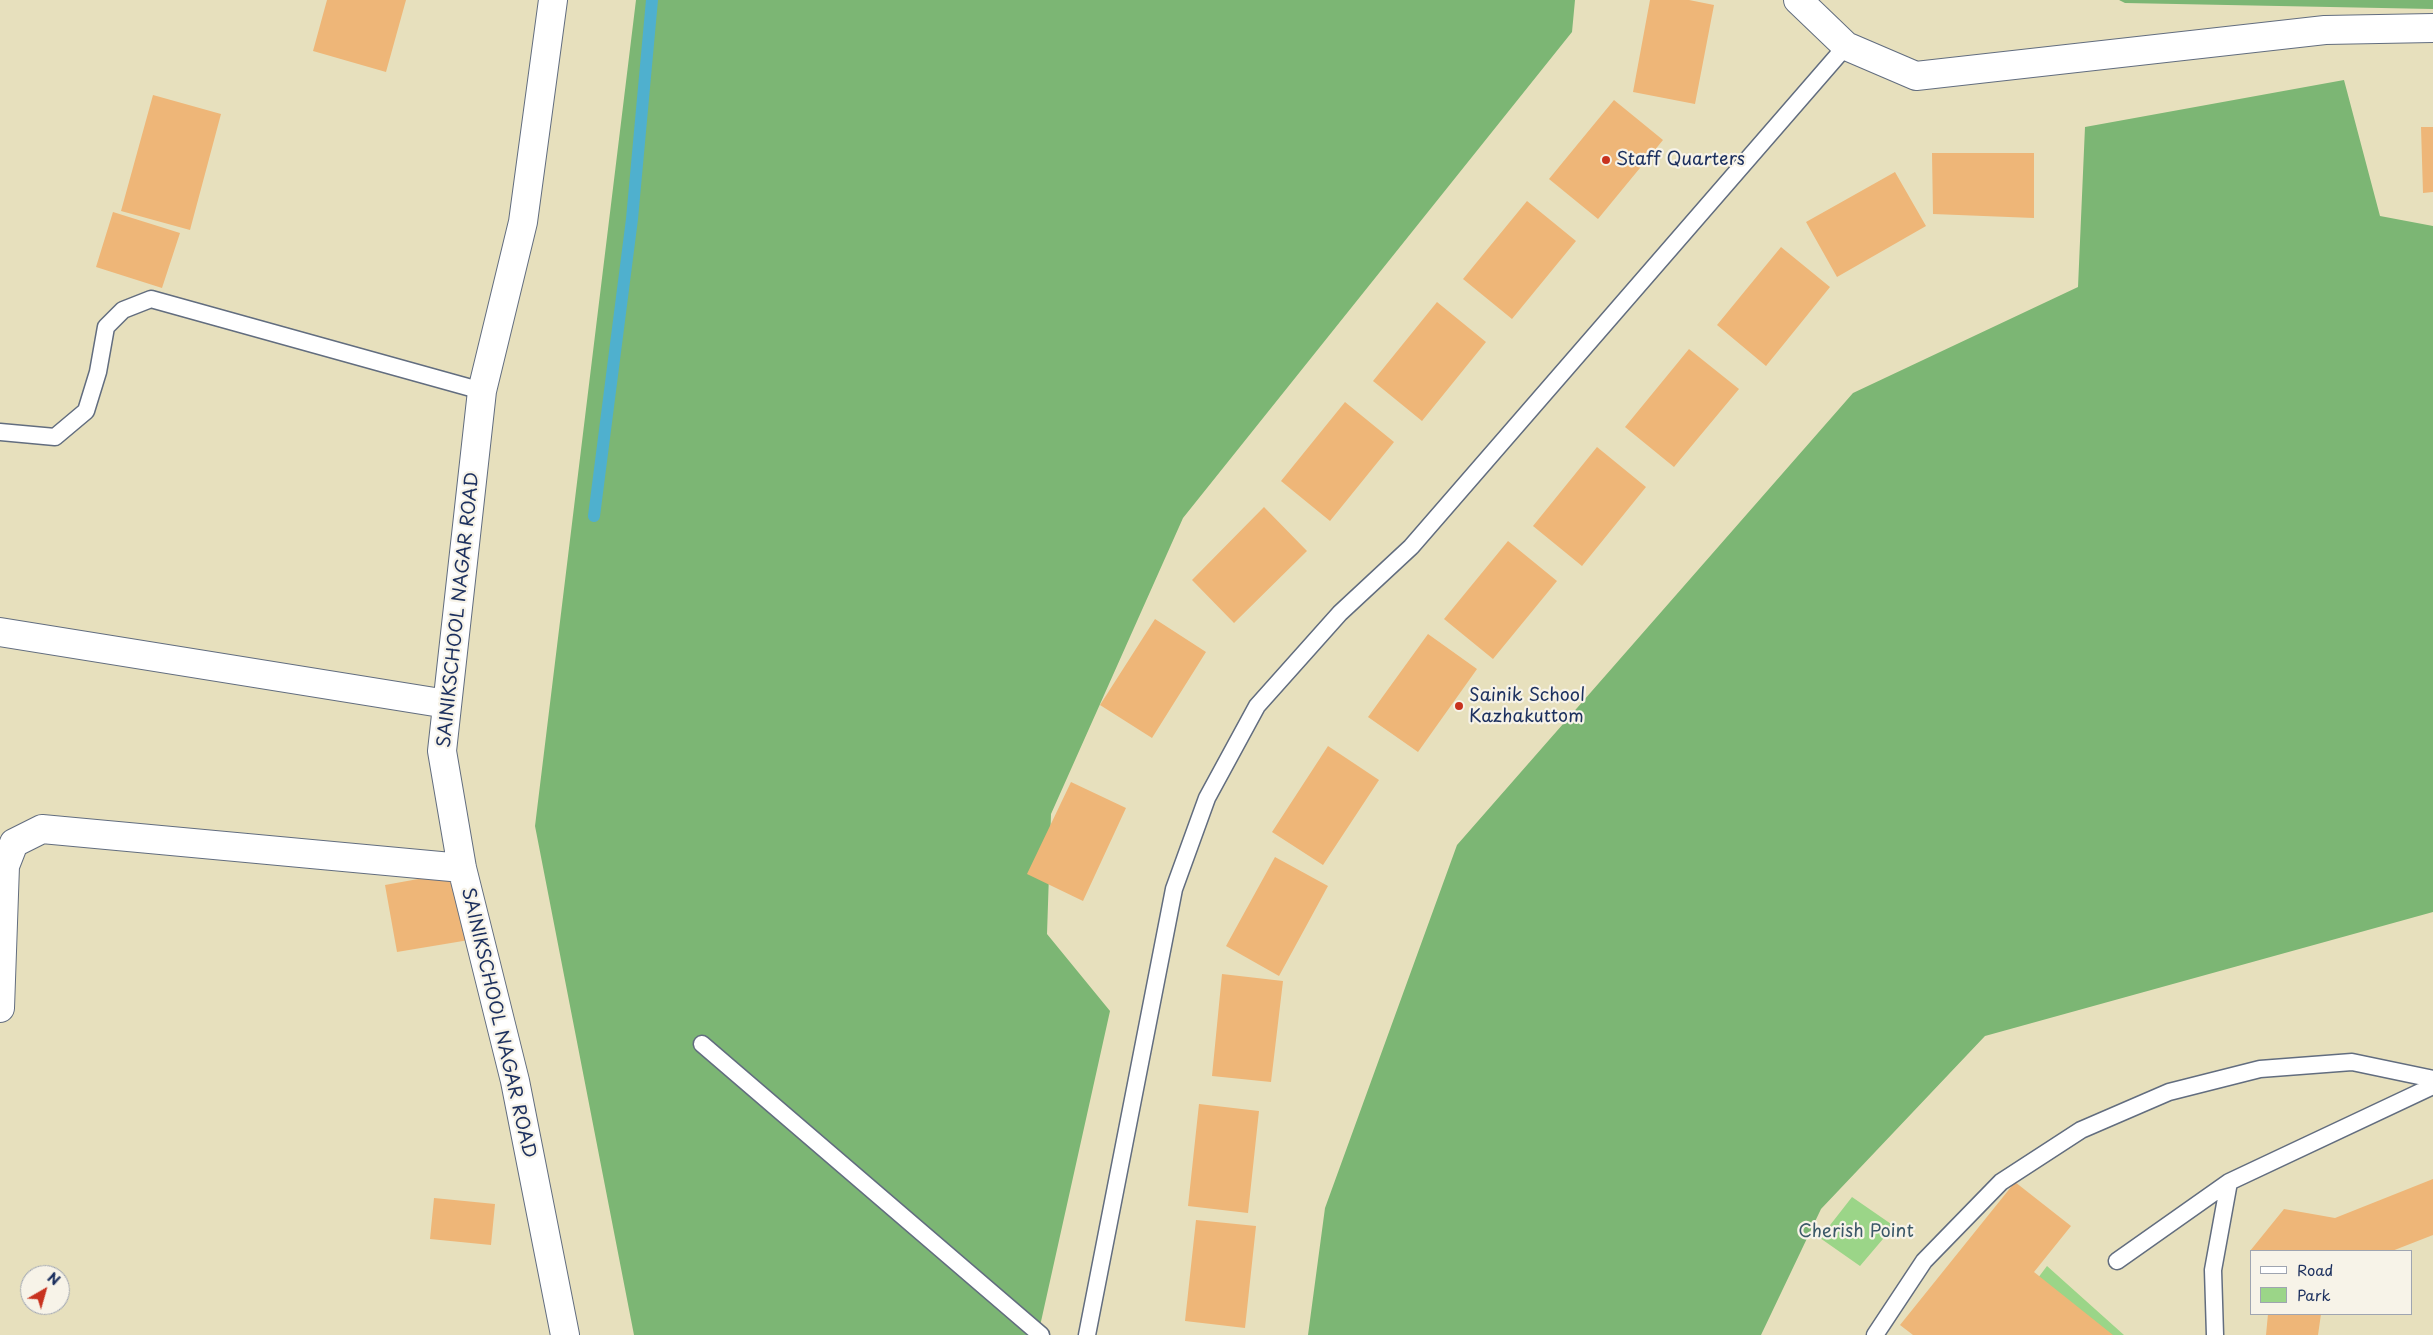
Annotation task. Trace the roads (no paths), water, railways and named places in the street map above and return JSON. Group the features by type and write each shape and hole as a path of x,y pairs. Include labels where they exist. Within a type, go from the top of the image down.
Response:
{"street":[{"name":"SAINIKSCHOOL NAGAR ROAD","path":"554,0 523,222 482,391 442,751 462,868 516,1081 565,1335"},
{"path":"1798,0 1846,46 1916,76 2325,30 2433,28"},
{"path":"0,632 447,704"},
{"path":"0,1008 5,866 14,843 42,829 462,868"}],"lane":[{"path":"1087,1335 1174,889 1207,798 1257,706 1340,613 1411,546 1846,46"},
{"path":"0,432 55,437 86,411 98,372 106,327 123,310 151,299 482,391"},
{"path":"702,1044 1040,1335"},
{"path":"1875,1335 1924,1261 2001,1182 2081,1130 2169,1092 2260,1068 2352,1062 2433,1079"},
{"path":"2117,1261 2229,1182 2433,1086"},
{"path":"2215,1335 2213,1270 2229,1182"}],"waterway":[{"path":"594,516 632,219 652,0"}],"place":[{"name":"Staff Quarters","path":"1606,160"},
{"name":"Sainik School Kazhakuttom","path":"1459,706"}],"park label":[{"name":"Cherish Point","path":"1856,1232"}]}
